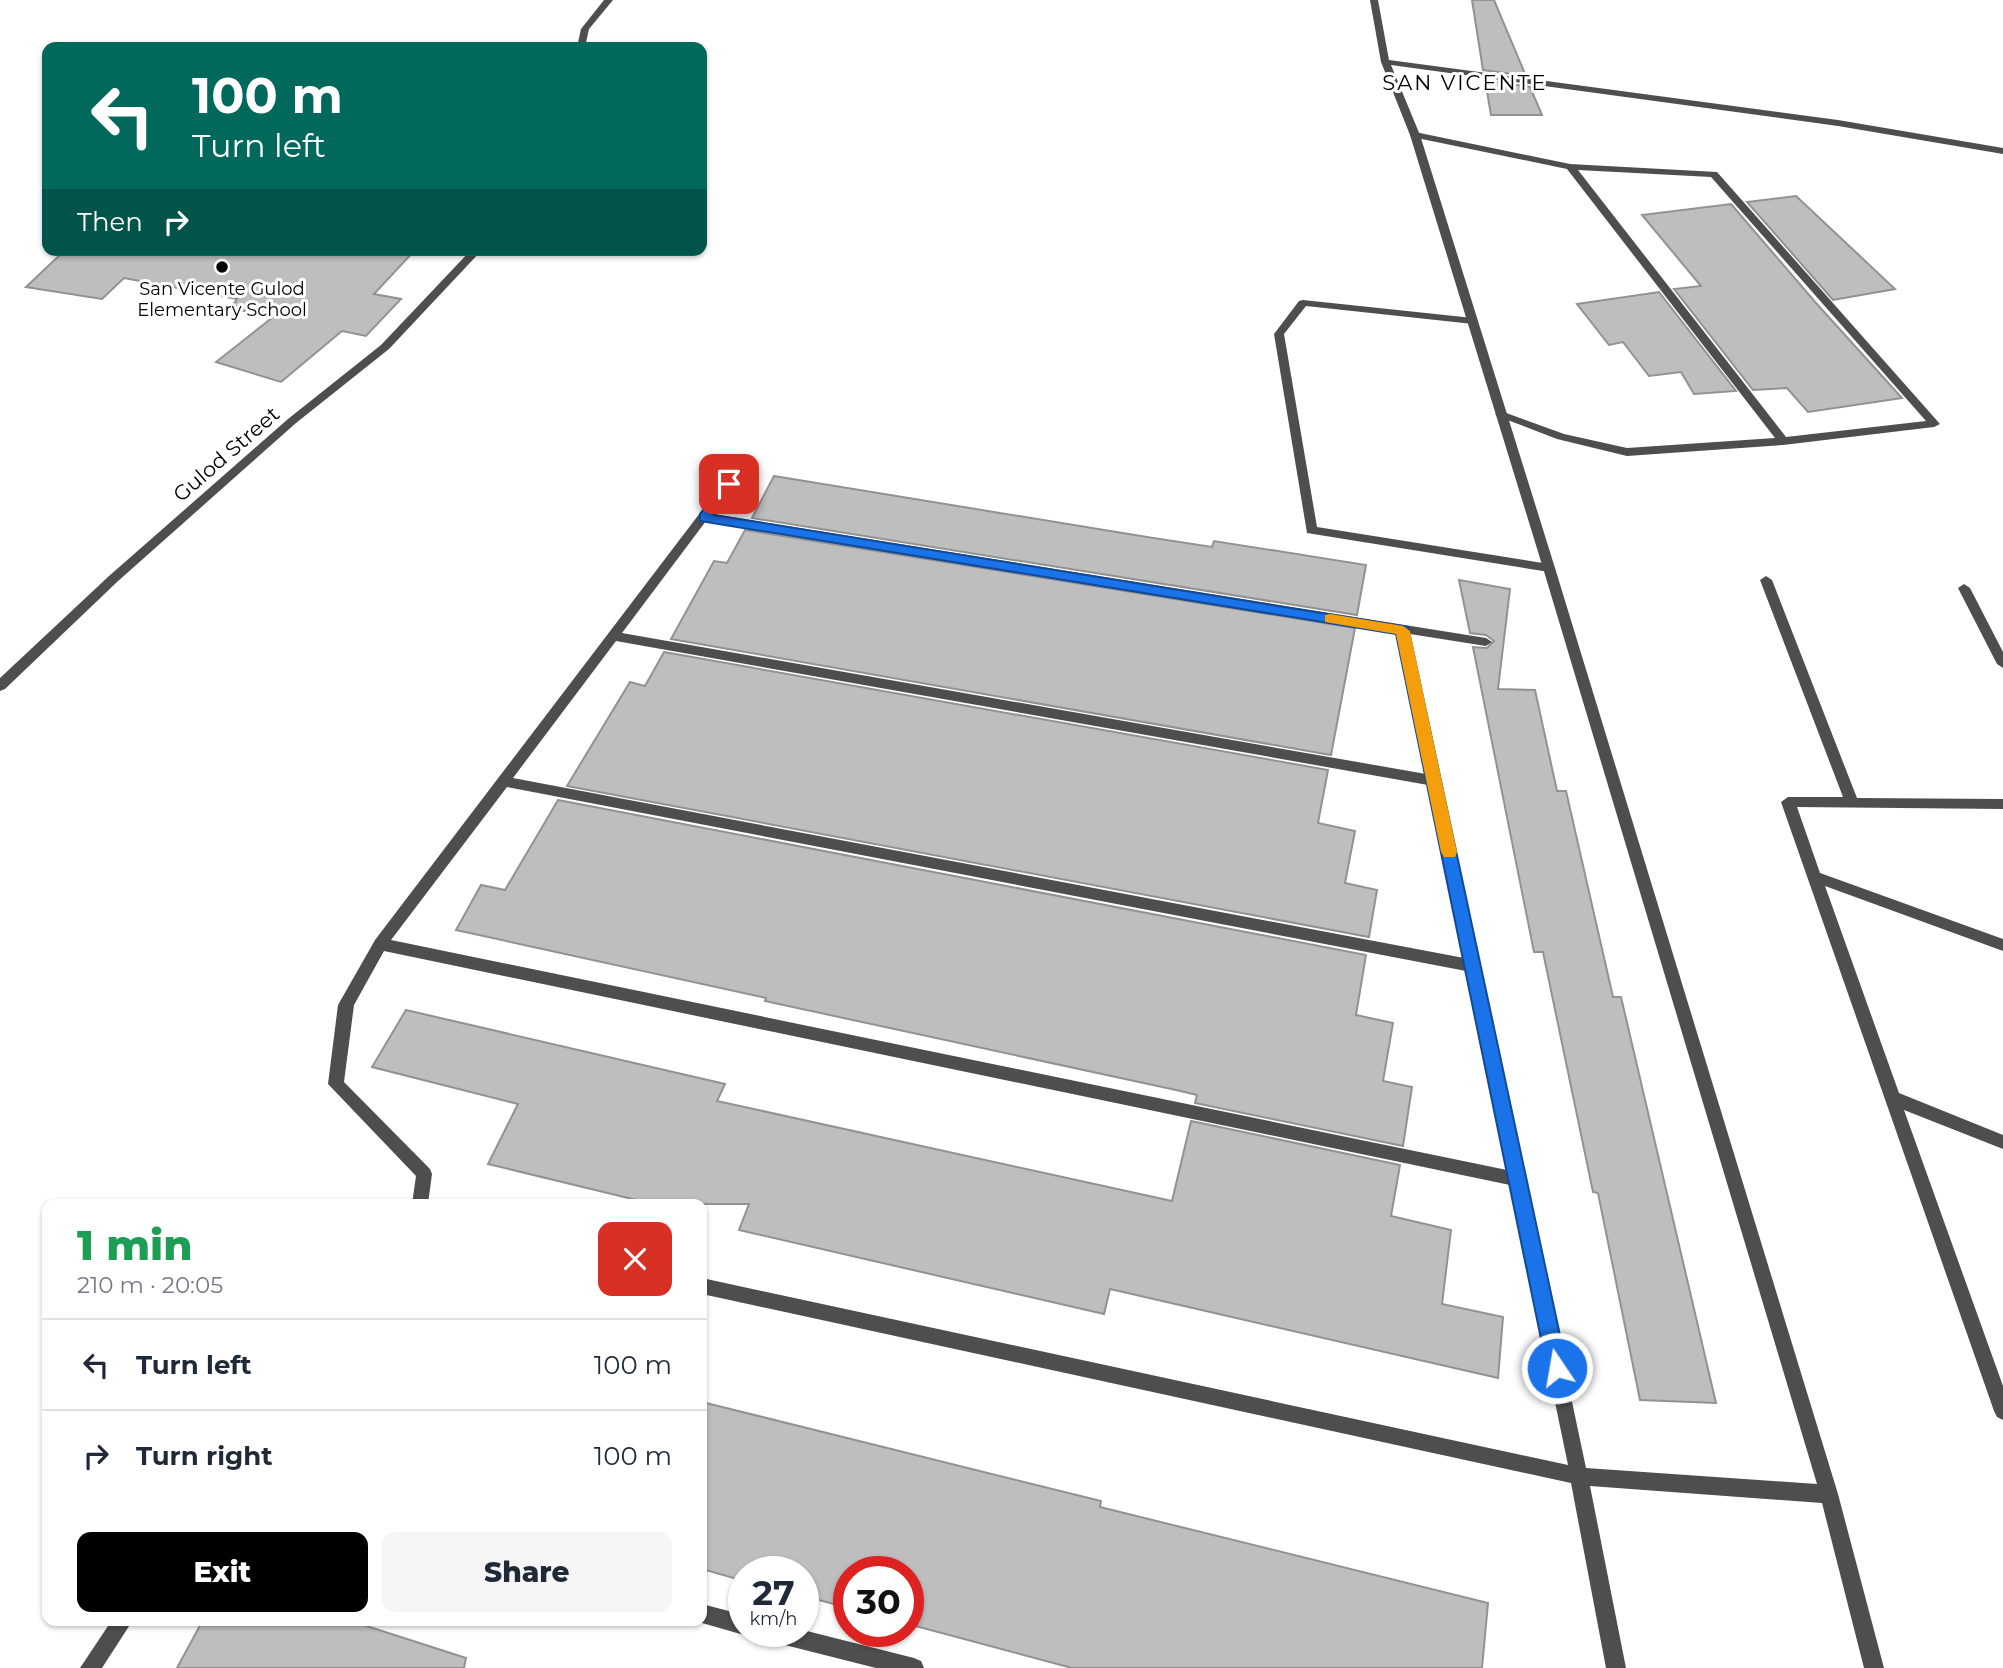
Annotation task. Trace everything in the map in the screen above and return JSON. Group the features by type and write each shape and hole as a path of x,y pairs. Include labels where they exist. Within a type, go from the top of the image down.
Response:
{"street":[{"path":"582,42 585,29 609,0"},
{"path":"1374,0 1385,62 1415,135 1549,568 1829,1494 1874,1668"},
{"path":"1385,62 1838,123 2003,151"},
{"path":"1415,135 1570,167 1714,174 1934,424 1783,441 1627,452 1561,437 1501,414"},
{"path":"1570,167 1783,441"},
{"name":"Gulod Street","path":"0,686 113,579 252,456 385,347 471,256"},
{"path":"1473,321 1303,303 1279,334 1311,530 1549,568"},
{"path":"420,1199 425,1174 337,1084 346,1005 380,944 741,466"},
{"path":"705,517 1403,631 1486,642"},
{"path":"1766,580 1852,802"},
{"path":"1965,588 2003,664"},
{"path":"1403,631 1579,1476 1616,1668"},
{"path":"614,636 1435,781"},
{"path":"504,781 1473,966"},
{"path":"2003,804 1788,802 1893,1098 1995,1367 2003,1411"},
{"path":"1815,877 2003,945"},
{"path":"380,944 1517,1179"},
{"path":"1893,1098 2003,1142"},
{"path":"707,1287 1579,1476 1829,1494"},
{"path":"707,1615 728,1621"},
{"path":"90,1668 120,1626"},
{"path":"819,1644 914,1668"}],"building":[{"path":"1472,0 1494,0 1526,76 1483,70"},
{"path":"1485,80 1530,87 1542,115 1491,115"},
{"path":"1796,196 1895,289 1833,300 1747,202"},
{"path":"1731,204 1902,398 1808,412 1787,388 1753,390 1674,289 1701,286 1642,215"},
{"path":"59,256 409,256 374,294 401,299 366,336 342,331 281,382 216,362 273,317 235,309 236,306 233,305 237,299 124,278 102,299 26,287"},
{"path":"1659,292 1736,391 1694,394 1681,372 1649,376 1623,342 1609,345 1577,304"},
{"path":"774,476 1212,547 1214,541 1366,565 1357,615 752,518"},
{"path":"745,530 1355,628 1331,755 671,639 714,561 727,563"},
{"path":"1459,580 1510,589 1498,689 1535,690 1557,791 1566,791 1613,997 1621,997 1716,1403 1640,1400 1598,1193 1593,1192 1543,952 1534,952 1473,647 1487,648 1494,641 1486,635 1470,633"},
{"path":"664,652 1328,770 1318,823 1355,831 1345,883 1377,890 1369,937 567,786 630,682 645,686"},
{"path":"558,800 1366,955 1356,1015 1393,1023 1383,1081 1412,1087 1403,1146 1195,1103 1197,1095 1176,1090 765,1001 766,998 456,930 481,885 505,890"},
{"path":"406,1010 725,1084 717,1101 1172,1201 1191,1121 1400,1165 1391,1216 1451,1230 1442,1304 1503,1317 1498,1378 1110,1289 1104,1314 739,1230 749,1204 707,1204 707,1199 632,1199 488,1164 518,1104 372,1067"},
{"path":"707,1403 1101,1501 1100,1507 1488,1603 1482,1668 1072,1668 924,1628 924,1556 833,1556 833,1604 819,1600 819,1556 728,1556 728,1576 707,1570"},
{"path":"200,1626 367,1626 466,1658 464,1668 177,1668"}],"slow traffic":[{"path":"1330,619 1403,631 1449,852"}],"place":[{"name":"San Vicente Gulod Elementary School","path":"222,267"}],"district":[{"name":"SAN VICENTE","path":"1465,82"}],"route":[{"path":"729,484 705,517 1403,631 1557,1368"}]}
